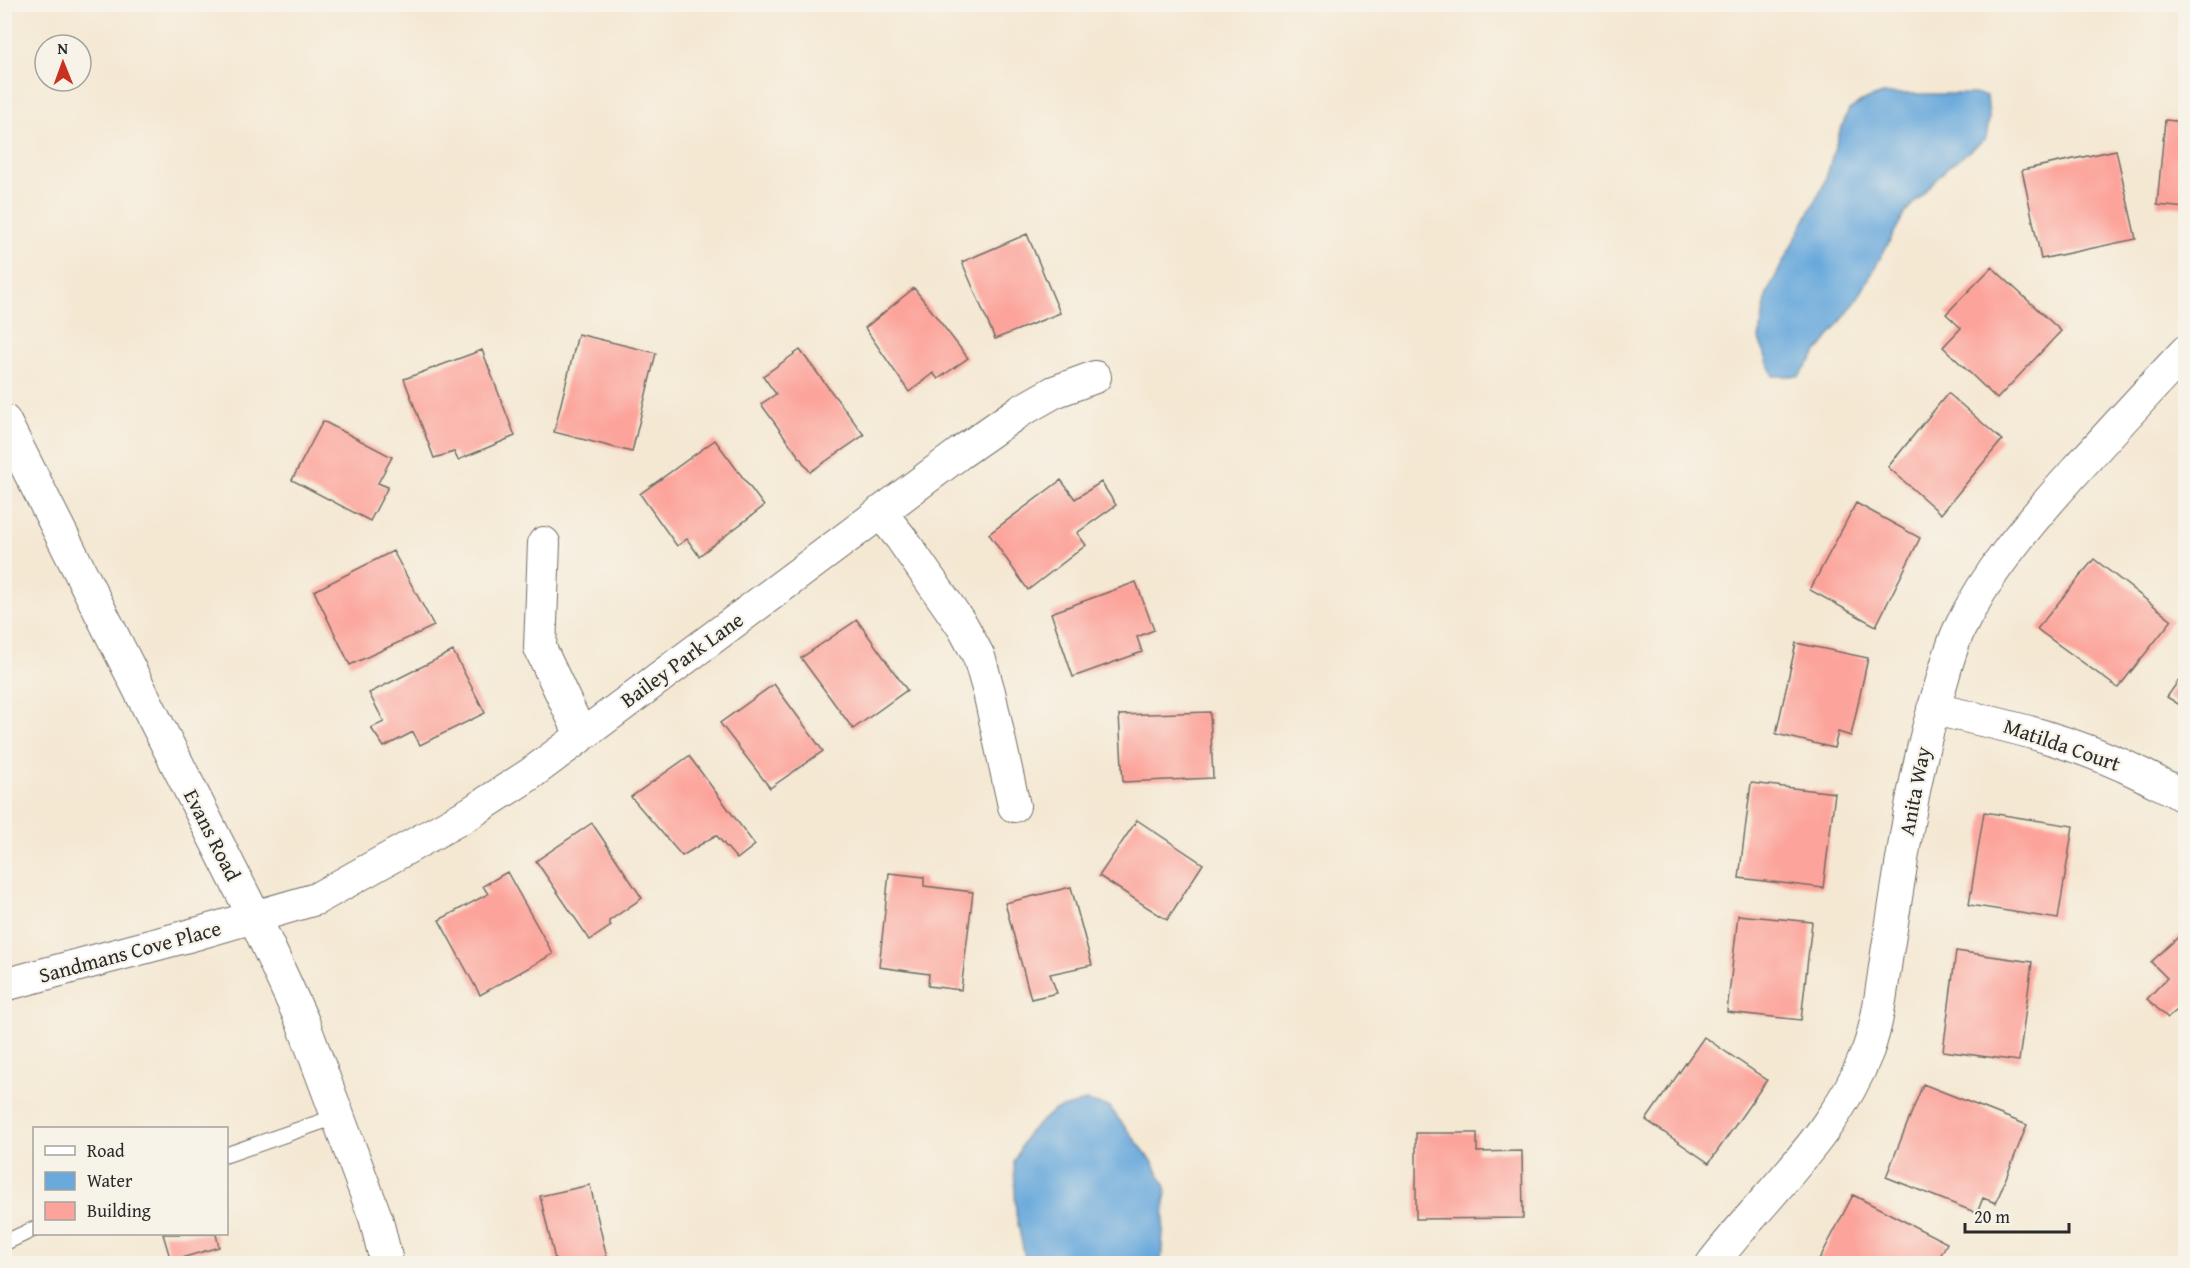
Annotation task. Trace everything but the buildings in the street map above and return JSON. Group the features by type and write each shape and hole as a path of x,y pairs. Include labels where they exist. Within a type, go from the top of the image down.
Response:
{"main road":[{"name":"Evans Road","path":"4,421 255,918 303,1023 376,1219 387,1263"}],"street":[{"name":"Anita Way","path":"1712,1263 1819,1138 1849,1092 1869,1048 1880,999 1920,756 1958,633 1981,589 2003,556 2045,505 2186,351"},
{"name":"Bailey Park Lane","path":"255,918 316,899 470,813 529,775 1017,412 1054,392 1095,377"},
{"path":"880,512 901,538 963,627 979,657 1014,806"},
{"path":"544,543 540,648 581,735"},
{"name":"Matilda Court","path":"1933,710 2018,728 2083,748 2134,770 2186,798"},
{"name":"Sandmans Cove Place","path":"4,985 255,918"}],"lane":[{"path":"228,1154 338,1116"},
{"path":"4,1243 33,1229"}],"water":[{"path":"1883,94 1987,96 1989,119 1986,138 1946,169 1905,213 1857,300 1799,376 1773,376 1759,339 1767,293 1824,184 1840,131 1849,110 1863,101"},
{"path":"1086,1101 1109,1107 1152,1161 1166,1187 1161,1263 1026,1263 1016,1214 1014,1162 1027,1134 1053,1111"}]}
